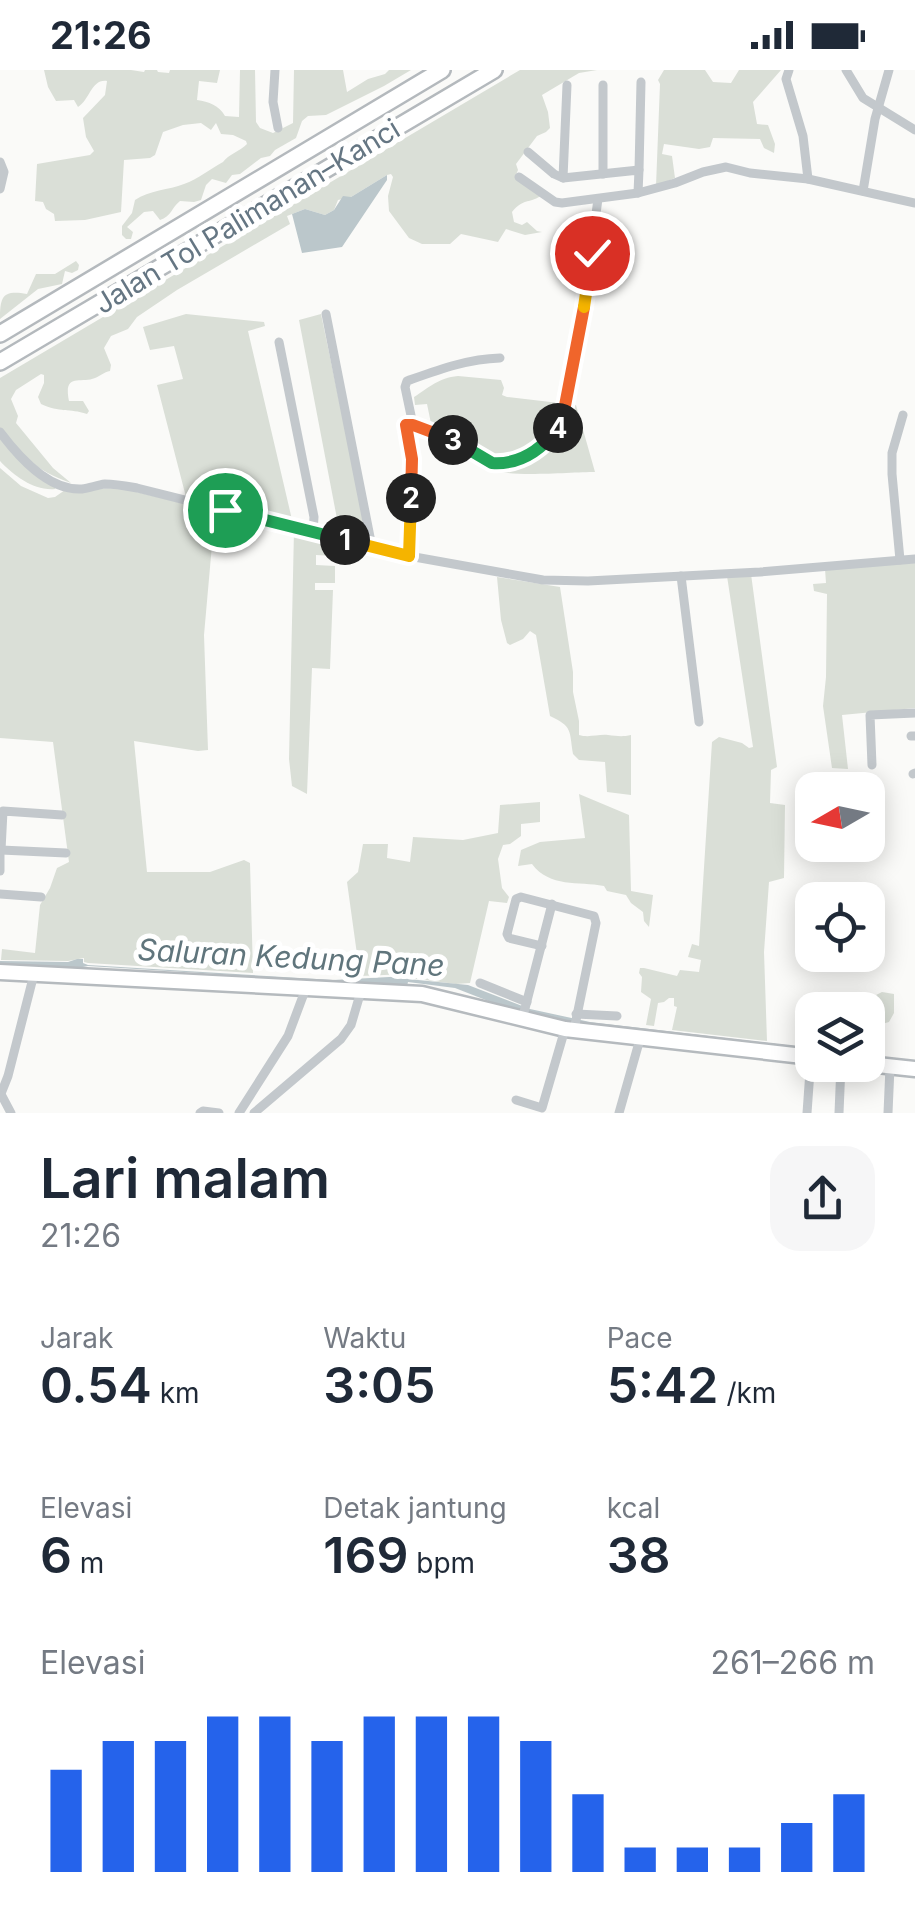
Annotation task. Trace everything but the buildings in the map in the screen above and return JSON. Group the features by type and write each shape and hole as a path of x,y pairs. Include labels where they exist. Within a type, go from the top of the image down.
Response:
{"highway":[{"name":"Jalan Tol Palimanan–Kanci","path":"0,334 442,70"},
{"name":"Jalan Tol Palimanan–Kanci","path":"0,362 494,70"},
{"path":"397,96 410,119"}],"main road":[{"path":"0,972 422,994 524,1011 640,1039 795,1055"},
{"path":"885,1066 915,1068"}],"street":[{"path":"275,70 272,102 278,128"},
{"path":"788,70 786,79 803,136 808,179"},
{"path":"846,70 858,92 879,110 915,130"},
{"path":"863,191 888,70"},
{"path":"638,193 641,82"},
{"path":"563,178 567,85"},
{"path":"603,85 603,174"},
{"path":"528,152 563,178 639,170"},
{"path":"0,162 4,172 0,189"},
{"path":"519,178 558,203 638,193 726,167 808,179 915,203"},
{"path":"409,556 412,474 406,426 413,425 454,441 500,464 532,454 549,440 563,416 598,199"},
{"path":"326,314 372,547"},
{"path":"278,342 314,517 313,532"},
{"path":"413,425 406,381 458,363 500,358"},
{"path":"900,560 892,453 903,415"},
{"path":"0,432 16,454 36,471 65,486 83,489 106,484 137,488 409,556 543,580 681,576 915,559"},
{"path":"681,576 699,722"},
{"path":"872,765 870,715 915,713"},
{"path":"0,871 2,811 62,815"},
{"path":"0,850 66,852"},
{"path":"0,894 41,897"},
{"path":"516,1100 542,1111 573,1024 595,919 591,914 522,897 513,902 509,938 542,946"},
{"path":"480,982 524,1011 552,904"},
{"path":"10,1113 1,1094 34,974"},
{"path":"240,1113 288,1036 306,988"},
{"path":"254,1113 340,1039 351,1025 361,991"},
{"path":"573,1024 617,1016"},
{"path":"619,1113 640,1039"},
{"path":"888,1113 890,1067"},
{"path":"806,1113 809,1082"},
{"path":"839,1113 840,1082"},
{"path":"200,1113 219,1113"}],"shaded area":[{"path":"44,70 220,70 217,83 199,81 197,100 220,109 225,116 239,117 240,70 255,70 256,122 273,133 293,123 294,70 343,70 347,92 389,70 411,70 326,115 308,116 296,138 240,174 232,175 226,183 212,179 201,200 180,201 160,220 153,211 144,212 127,227 133,232 131,239 126,239 122,226 132,213 135,200 194,179 223,162 246,141 221,134 216,123 211,130 201,123 163,132 155,155 124,160 121,212 85,220 55,221 43,202 35,201 37,164 90,155 94,151 86,137 83,118 105,95 107,81 97,83 78,107 74,100 56,101"},
{"path":"520,70 597,70 579,73 542,95 550,128 537,136 516,164 515,177 541,196 516,208 512,212 514,222 527,222 542,232 525,235 506,229 498,242 461,234 450,244 422,244 409,238 389,211 393,177 387,175 351,197 338,200 334,210 325,215 305,209 287,216 290,224 177,290 137,317 128,329 111,336 104,348 110,371 69,386 69,401 83,401 87,414 41,404 38,397 44,375 16,390 11,399 18,416 16,423 53,468 71,483 31,462 0,428 0,378"},
{"path":"664,70 705,70 713,82 731,83 739,70 781,70 753,102 757,124 768,125 774,153 764,148 760,139 713,138 710,147 699,149 664,144 662,154 672,156 675,178 656,186 658,80"},
{"path":"387,175 342,247 302,253 292,214 305,209 325,215 334,210 343,196 351,197"},
{"path":"76,261 78,270 65,271 62,284 38,289 0,319 4,296 27,294 36,274 55,274"},
{"path":"186,314 264,322 265,326 248,331 293,524 186,497 157,385 183,379 174,346 150,350 143,327"},
{"path":"321,314 369,544 326,532 324,528 338,524 299,320"},
{"path":"458,376 501,380 502,395 507,397 576,405 595,472 506,473 434,438 427,404 415,405 414,397 440,381"},
{"path":"0,437 55,489 32,485 6,467 0,461"},
{"path":"0,468 21,486 48,498 65,490 120,488 215,511 204,635 208,750 134,741 147,872 210,872 244,860 250,863 253,973 88,963 84,958 1,960 2,949 35,953 40,905 57,868 69,862 53,742 0,738"},
{"path":"294,530 333,541 334,556 316,555 316,565 335,566 335,583 315,583 315,590 333,590 330,669 312,668 307,794 292,786 289,759"},
{"path":"915,563 915,708 842,715 848,769 832,768 823,706 827,594 814,591 813,584 826,583 825,569"},
{"path":"751,574 777,767 771,770 770,803 785,805 784,878 769,882 764,952 767,1041 672,1030 677,1007 674,998 658,1003 654,1026 646,1025 651,999 641,992 639,973 640,968 677,976 680,970 699,972 701,960 688,957 692,944 699,946 712,742 719,737 753,747 727,576"},
{"path":"497,577 560,587 579,735 631,735 631,795 607,792 605,762 579,760 573,754 569,730 550,716 536,635 530,631 523,639 507,643"},
{"path":"579,794 629,815 631,891 653,895 649,927 643,912 626,895 607,891 604,886 556,880 532,864 518,866 521,850 540,842 585,838"},
{"path":"540,802 540,822 521,824 521,836 503,845 498,859 502,888 509,897 507,903 489,901 470,983 409,978 408,974 360,976 347,882 358,872 363,844 388,844 387,858 410,862 413,837 463,840 498,833 500,805"},
{"path":"83,959 88,965 333,980 408,976 468,985 530,1009 590,1022 795,1046 795,1052 589,1029 514,1011 455,988 408,982 407,986 88,966 83,971 0,967 0,961"},
{"path":"885,992 894,994 894,1013 885,1023"}],"route":[{"path":"225,510 409,556 412,459 406,425 454,441 500,464 532,454 549,440 563,416 592,253"}],"water label":[{"name":"Saluran Kedung Pane","path":"291,958"}]}
